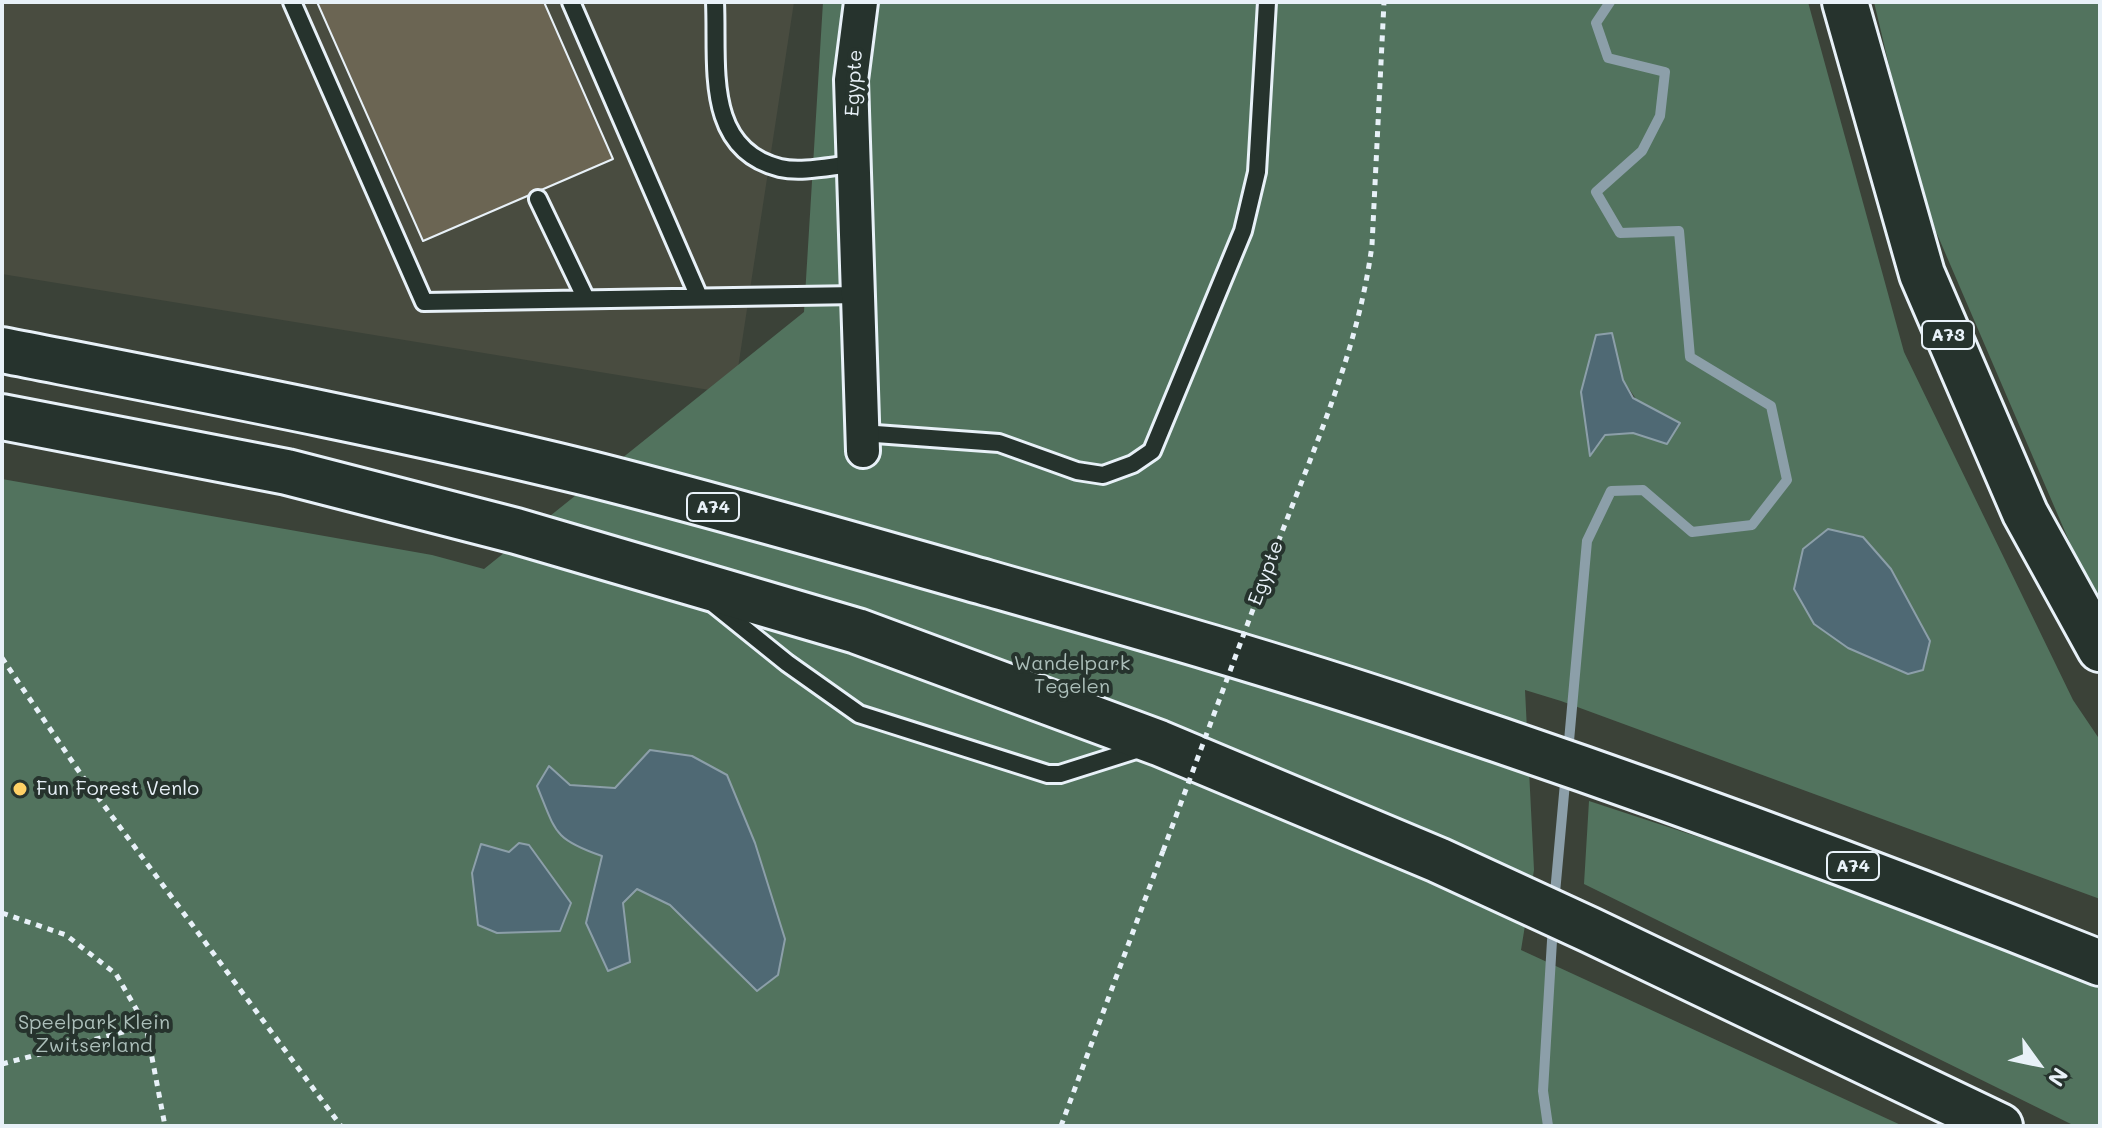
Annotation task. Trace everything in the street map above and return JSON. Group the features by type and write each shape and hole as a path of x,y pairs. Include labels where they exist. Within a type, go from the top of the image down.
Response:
{"highway":[{"name":"A73","path":"1845,2 1922,274 2025,513 2100,649"},
{"name":"A74","path":"2,350 301,409 583,472 1069,606 1413,711 1603,776 1851,866 2100,963"},
{"path":"2,417 287,472 516,531 857,631 1159,743 1438,860 2000,1126"}],"street":[{"name":"Egypte","path":"861,2 851,80 862,442"}],"lane":[{"path":"292,2 424,302 858,295"},
{"path":"571,2 699,297"},
{"path":"715,2 720,108 732,138 754,158 783,168 854,164"},
{"path":"862,442 999,443 1077,471 1103,475 1133,464 1152,451 1243,231 1257,172 1267,2"},
{"path":"538,199 586,299"},
{"path":"683,579 787,663 859,714 1048,774 1060,774 1159,743"}],"path":[{"name":"Egypte","path":"1061,1126 1344,368 1367,284 1372,245 1384,2"},
{"path":"2,658 80,773 341,1126"},
{"path":"2,913 66,935 116,974 146,1026 165,1126"},
{"path":"2,1064 146,1026"}],"shaded area":[{"path":"2,2 794,2 734,394 2,274"}],"green space":[{"name":"Wandelpark Tegelen","path":"823,2 1808,2 1904,352 2073,700 2100,740 2100,899 1525,690 1534,870 1521,950 1903,1126 2,1126 2,479 432,555 484,569 804,312","holes":["1612,333 1623,380 1667,444 1633,433 1605,435 1590,455"]},
{"path":"1874,2 2100,2 2100,613 1919,192"},
{"path":"1589,801 1869,893 2100,986 2100,1126 2075,1126 1584,884"}],"water":[{"path":"1612,333 1623,380 1633,398 1680,423 1667,444 1633,433 1605,435 1590,456 1581,392 1596,335"},
{"path":"1828,529 1863,537 1891,569 1930,641 1923,670 1908,674 1848,648 1814,624 1794,589 1803,549"},
{"path":"650,750 692,756 727,775 755,843 785,939 778,975 757,991 670,905 637,889 623,903 630,962 608,971 586,923 602,856 574,844 558,832 537,786 549,766 570,785 615,788"},
{"path":"519,843 529,845 571,903 560,931 497,933 478,925 472,873 481,844 509,852"}],"building":[{"path":"317,2 544,2 613,159 423,241"}],"waterway":[{"path":"1568,752 1587,541 1611,491 1643,490 1692,532 1752,525 1787,480 1771,406 1690,357 1679,231 1620,233 1596,192 1642,151 1660,116 1665,72 1608,58 1596,23 1610,2"},
{"path":"1554,904 1566,772"},
{"path":"1548,1126 1543,1091 1553,924"}],"place":[{"name":"Fun Forest Venlo","path":"20,789"}],"park label":[{"name":"Speelpark Klein Zwitserland","path":"94,1034"}]}
